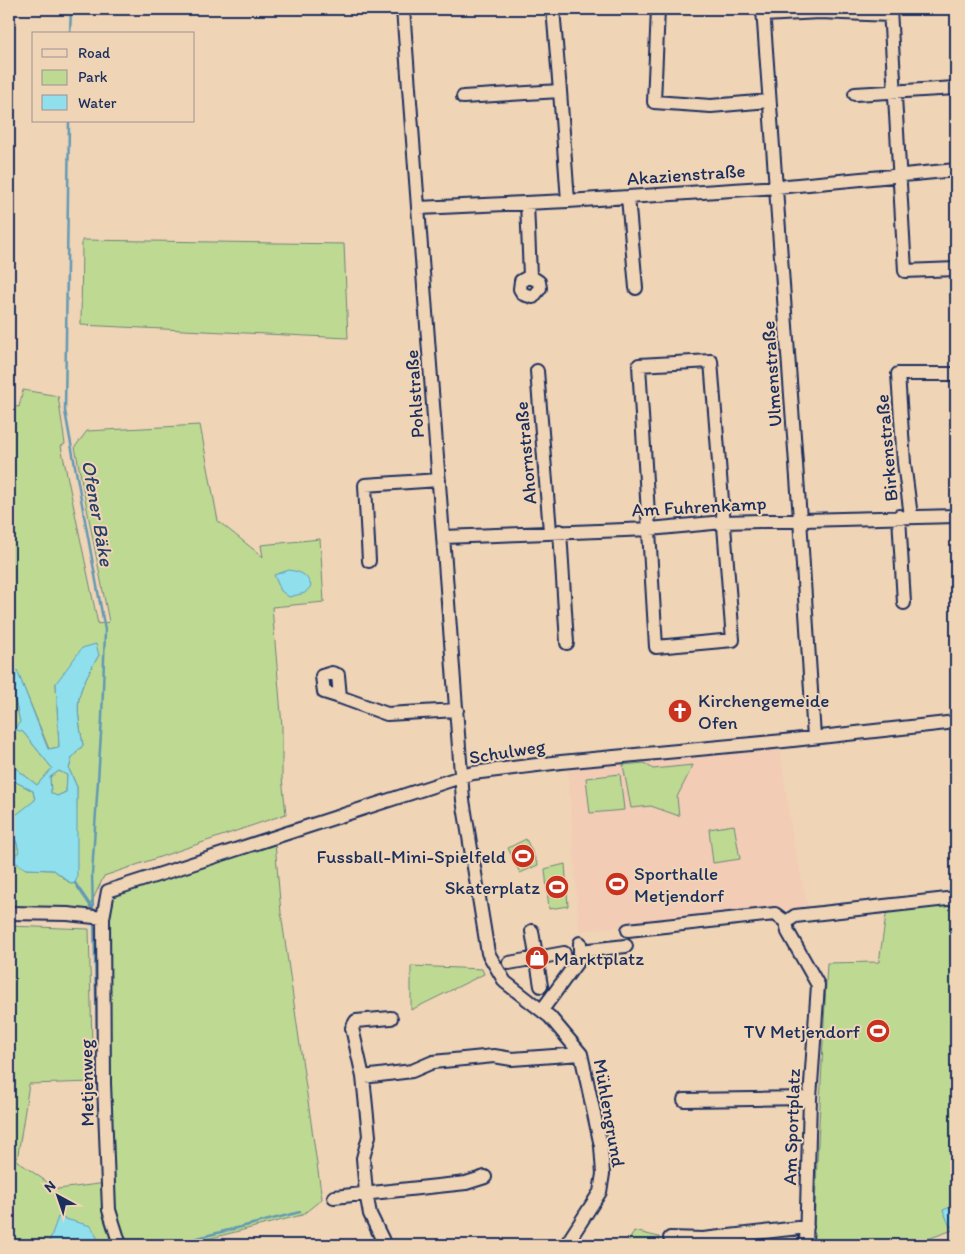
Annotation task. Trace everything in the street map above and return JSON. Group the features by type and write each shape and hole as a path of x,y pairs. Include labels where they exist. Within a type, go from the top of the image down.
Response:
{"street":[{"name":"Pohlstraße","path":"402,9 462,777"},
{"path":"553,9 568,201"},
{"path":"658,9 654,102 711,106 769,101"},
{"path":"763,12 890,12 905,271 956,269"},
{"name":"Ulmenstraße","path":"763,12 777,187 814,737"},
{"path":"854,94 956,88"},
{"path":"463,97 560,92"},
{"name":"Akazienstraße","path":"419,208 568,201 777,187 956,170"},
{"path":"628,197 636,288"},
{"path":"527,203 530,276"},
{"path":"711,361 723,522 733,640 656,647 639,365 711,361"},
{"name":"Ahornstraße","path":"537,371 567,643"},
{"name":"Birkenstraße","path":"905,516 898,374 956,374"},
{"path":"369,561 365,485 439,480"},
{"path":"904,603 905,516"},
{"name":"Am Fuhrenkamp","path":"443,538 555,531 650,528 723,522 956,516"},
{"path":"340,697 387,714 458,710"},
{"name":"Schulweg","path":"103,918 108,891 473,773 561,762 956,722"},
{"name":"Mühlengrund","path":"462,777 463,800 488,953 505,982 542,1010 581,1054 601,1146 602,1184 594,1202 566,1245"},
{"path":"628,930 775,914 786,922 795,916 956,898"},
{"path":"9,913 68,914 103,918"},
{"name":"Metjenweg","path":"103,918 105,933 104,1084 109,1210 120,1245"},
{"name":"Am Sportplatz","path":"786,922 788,932 818,985 810,1098 806,1245"},
{"path":"532,930 541,986"},
{"path":"542,1010 576,965 580,958 580,947 626,946"},
{"path":"509,963 564,953"},
{"path":"386,1245 370,1214 366,1193 363,1158 369,1136 363,1077 352,1028 356,1021 391,1018"},
{"path":"363,1077 412,1071 433,1062 494,1056 512,1059 581,1054"},
{"path":"684,1100 810,1098"},
{"path":"334,1197 466,1183 485,1178"},
{"path":"670,1238 704,1242 806,1227"}],"shaded area":[{"path":"780,747 791,829 808,907 579,931 568,767"}],"green space":[{"path":"82,240 344,244 348,338 81,325"},
{"path":"23,390 58,396 65,444 61,446 98,624 109,622 75,447 87,431 200,425 218,521 263,557 261,545 320,539 324,602 272,607 282,726 282,778 286,814 104,876 88,910 9,908 9,775 14,781 33,791 35,800 10,830 17,843 19,852 11,859 26,869 54,870 71,884 75,883 77,787 69,769 72,758 83,745 78,707 81,689 99,655 56,683 59,747 49,749 17,671 9,675 9,405 19,407"},
{"path":"9,679 23,732 52,768 37,785 9,763"},
{"path":"644,763 653,769 693,765 677,797 679,816 651,806 631,808 623,765"},
{"path":"59,771 67,775 66,792 57,796 51,794 50,777"},
{"path":"620,774 624,810 590,813 586,778"},
{"path":"734,825 740,859 713,863 709,829"},
{"name":"Fussball-Mini-Spielfeld","path":"526,839 538,865 520,873 508,848"},
{"path":"275,843 281,913 322,1199 302,1215 184,1245 108,1245 78,1242 68,1245 9,1245 9,926 89,929 93,1082 29,1084 17,1161 47,1182 50,1190 107,1183 109,893"},
{"name":"Skaterplatz","path":"565,864 568,906 549,909 545,869"},
{"path":"956,902 956,1229 916,1243 813,1245 827,963 879,962 887,909"},
{"path":"411,966 482,969 484,974 411,1010"},
{"path":"634,1231 659,1237 660,1245 627,1245"}],"water":[{"path":"289,570 300,573 308,579 311,586 305,593 289,597 281,591 274,575"},
{"path":"96,644 99,655 81,689 78,707 83,745 72,758 69,769 77,787 77,878 75,883 72,884 54,870 26,869 10,859 19,852 17,843 10,830 12,818 35,800 33,791 14,781 9,775 9,763 37,785 52,768 23,732 14,729 20,722 9,675 17,670 48,749 59,747 56,683 82,648","holes":["59,771 67,775 66,792 57,796 51,793 50,777"]},
{"path":"956,1205 956,1225 950,1227 943,1210"},
{"path":"58,1217 91,1226 100,1243 48,1245"}],"waterway":[{"name":"Ofener Bäke","path":"70,32 71,9"},
{"name":"Ofener Bäke","path":"69,122 65,411 105,630 102,718 92,874 93,910"},
{"path":"75,883 92,908"},
{"path":"94,922 97,1030"},
{"path":"170,1245 300,1212"},
{"path":"109,1232 113,1245"},
{"path":"100,1243 108,1245"}],"place":[{"name":"Kirchengemeide Ofen","path":"680,711"},
{"name":"Fussball-Mini-Spielfeld","path":"523,856"},
{"name":"Sporthalle Metjendorf","path":"617,884"},
{"name":"Skaterplatz","path":"557,887"},
{"name":"Marktplatz","path":"537,958"},
{"name":"TV Metjendorf","path":"878,1031"}]}
